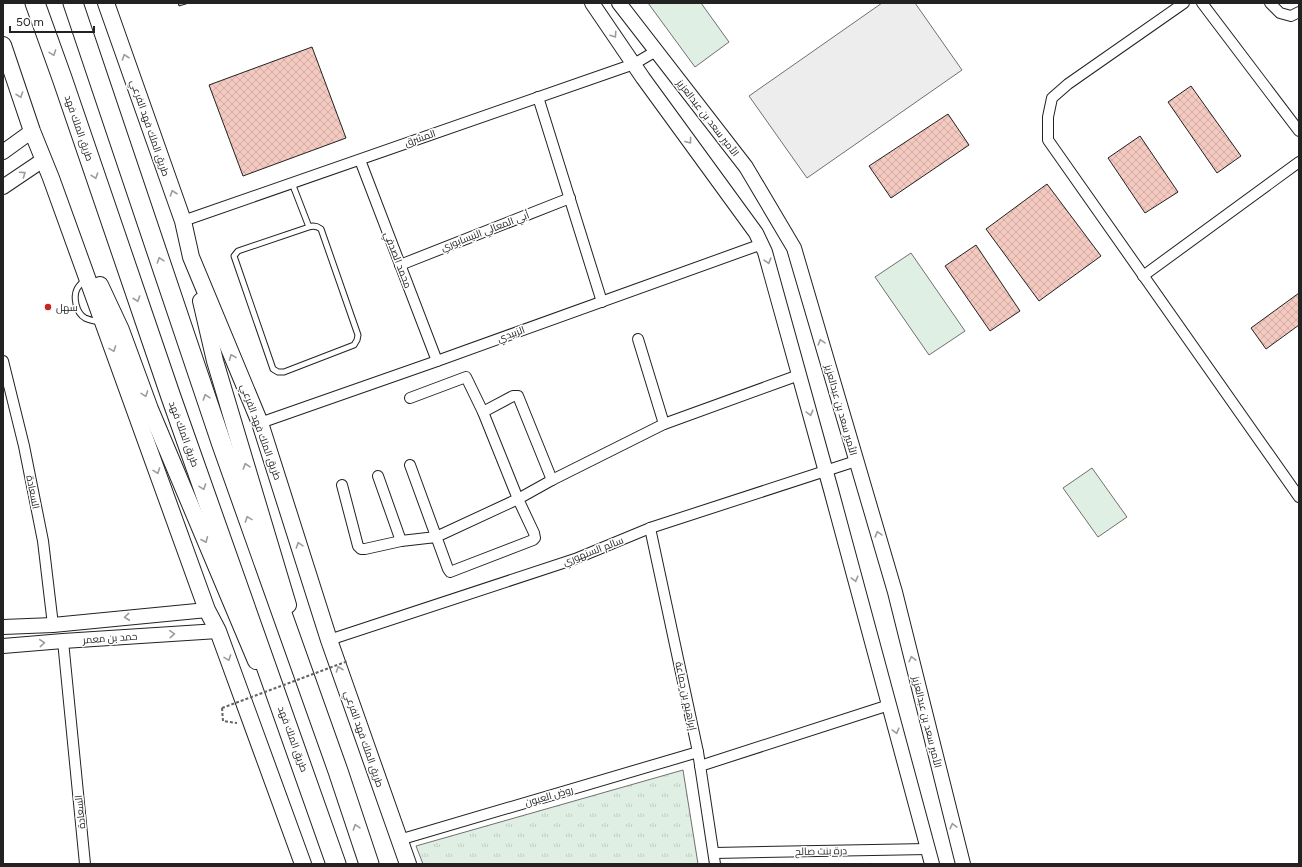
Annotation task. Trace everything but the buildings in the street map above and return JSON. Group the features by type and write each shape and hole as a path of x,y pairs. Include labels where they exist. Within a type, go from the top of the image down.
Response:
{"highway":[{"name":"طريق الملك فهد","path":"35,3 171,397 336,864"},
{"path":"73,3 222,445 338,771 368,861"}],"main road":[{"name":"طريق الملك فهد الفرعي","path":"105,3 182,221 191,257 260,423 329,640 408,864"},
{"path":"3,45 43,160 121,330 156,424 309,785"},
{"path":"3,56 13,75"},
{"path":"52,178 207,610 218,631 303,864"},
{"path":"191,257 215,361 338,771"}],"street":[{"path":"592,3 634,64 756,233 762,244 826,470 932,864"},
{"name":"الأمير سعد بن عبدالعزيز","path":"619,3 746,167 794,248 895,592 963,864"},
{"path":"1184,3 1068,84 1052,98 1048,117 1048,140 1299,497"},
{"path":"1202,3 1299,131"},
{"path":"1270,3 1280,13 1291,16 1299,12"},
{"name":"المشرق","path":"182,221 634,64 656,51"},
{"path":"538,97 602,302"},
{"path":"3,152 32,131"},
{"path":"3,187 43,160"},
{"name":"محمد الصدفي","path":"360,160 437,361"},
{"path":"1143,276 1299,162"},
{"name":"أبي المعالي النيسابوري","path":"400,265 570,198"},
{"name":"الزبيدي","path":"260,423 762,244"},
{"path":"638,339 664,424"},
{"name":"السعادة","path":"3,361 24,446 43,542 53,625"},
{"path":"342,485 358,546 361,549 401,541 436,537 518,499 552,480 664,424 799,375"},
{"path":"410,398 466,377 483,412 535,538 451,572 448,569 410,465"},
{"path":"483,412 513,396 518,396 552,480"},
{"name":"سالم السنهوري","path":"329,640 575,559 650,528 856,461"},
{"path":"378,476 401,541"},
{"name":"إبراهيم بن جماعة","path":"650,528 698,752 715,864"},
{"name":"حمد بن معمر","path":"3,627 53,625 207,610"},
{"name":"حمد بن معمر","path":"3,646 218,631"},
{"name":"السعادة","path":"63,641 85,864"},
{"path":"700,766 889,705"},
{"name":"روض العيون","path":"399,840 698,752"},
{"name":"درة بنت صالح","path":"714,853 928,849"}],"lane":[{"path":"292,183 309,227"},
{"path":"317,226 321,229 358,335 357,340 354,344 284,372 278,372 273,369 234,256 238,251 309,227 317,226"}],"path":[{"path":"224,722 222,708 348,661"}],"green space":[{"path":"648,3 701,3 729,42 695,67"},
{"path":"911,253 965,331 929,355 875,277"},
{"path":"1092,468 1127,517 1098,537 1063,488"},
{"path":"683,770 698,864 423,864 416,846"}],"shaded area":[{"path":"882,3 915,3 962,70 807,178 749,96"}],"place":[{"name":"سهل","path":"48,307"}]}
